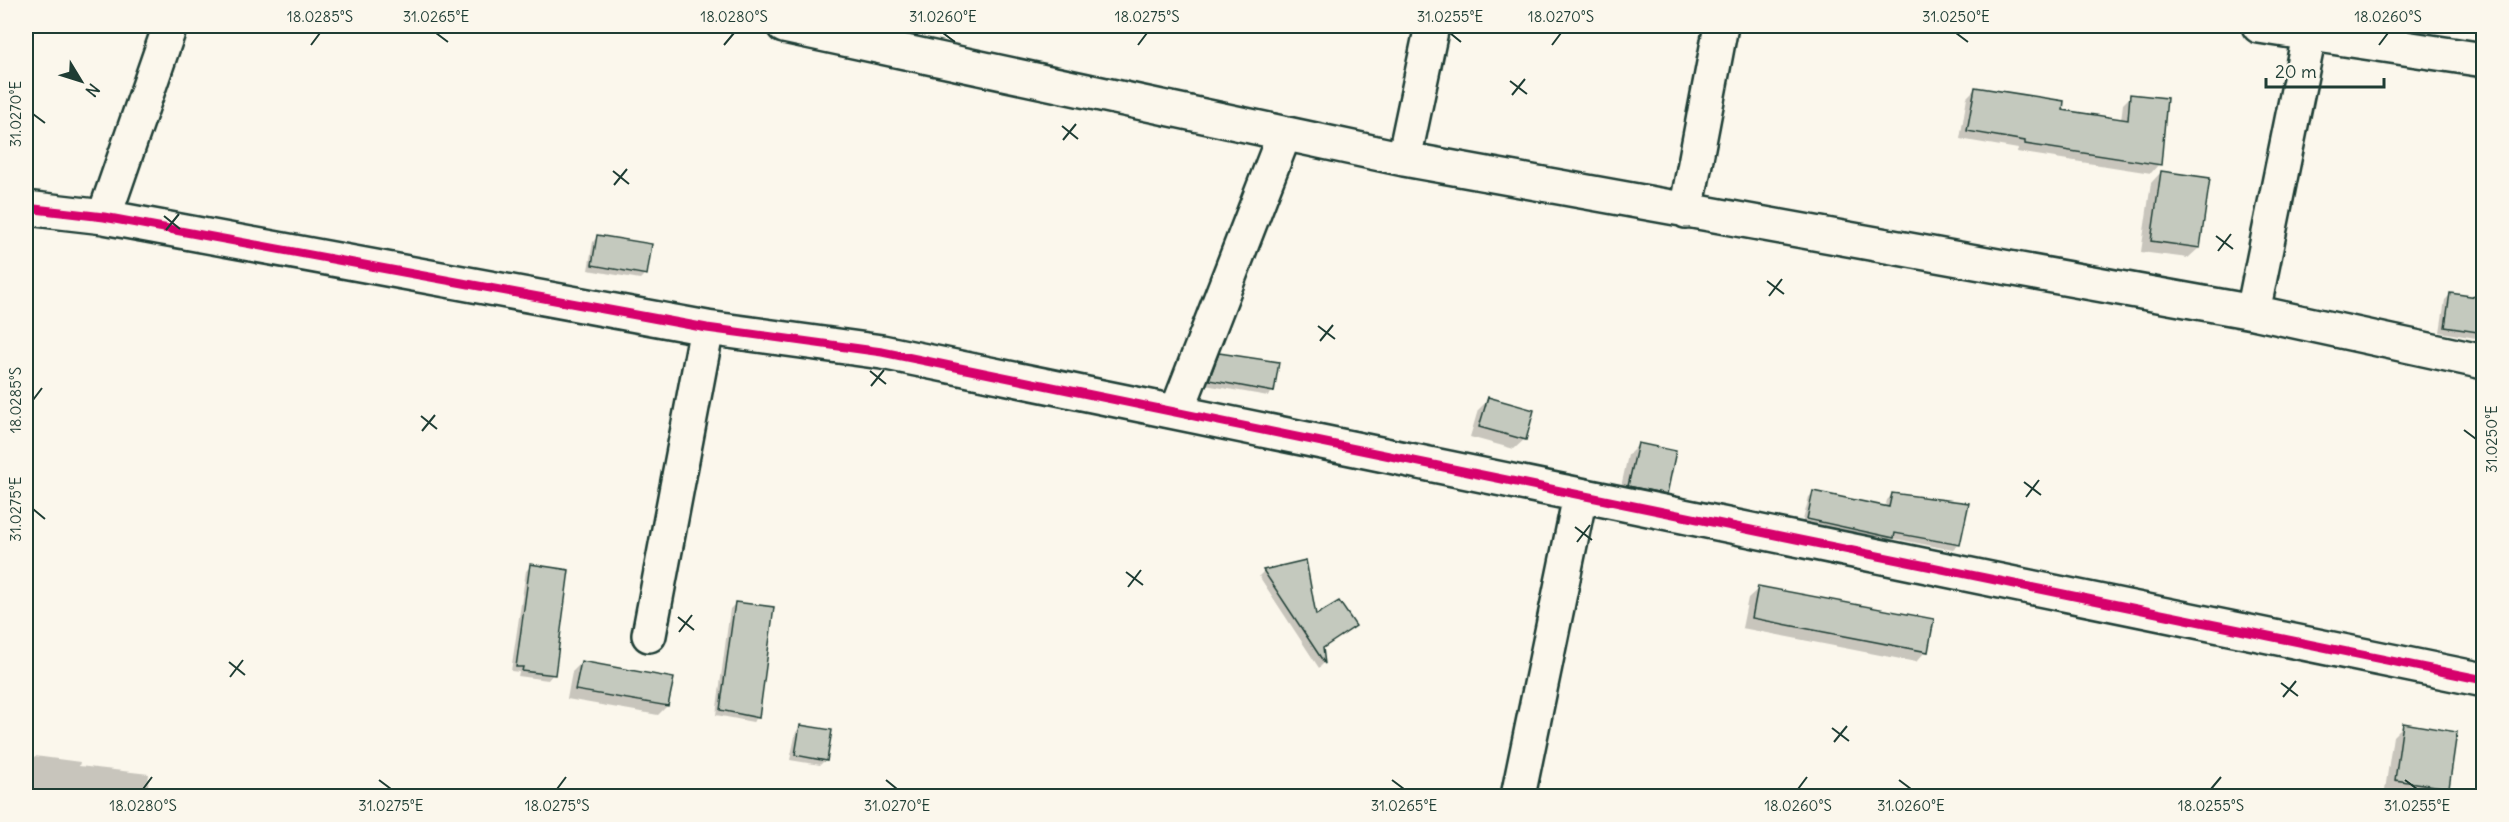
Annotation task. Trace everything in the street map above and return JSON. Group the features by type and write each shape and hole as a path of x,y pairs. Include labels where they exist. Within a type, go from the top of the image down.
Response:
{"street":[{"path":"104,217 170,26"},
{"path":"784,26 1404,159 2253,312 2484,362"},
{"path":"1404,159 1432,26"},
{"path":"1686,211 1721,26"},
{"path":"2259,26 2310,30 2484,60"},
{"path":"2253,312 2310,30"},
{"path":"1177,411 1284,135"},
{"path":"26,208 104,217 707,328 882,352 2484,680"},
{"path":"649,635 707,328"},
{"path":"1521,796 1580,496"}],"building":[{"path":"1975,87 2064,101 2063,110 2128,120 2130,94 2167,98 2161,165 2025,144 2025,141 1967,131"},
{"path":"2161,171 2210,178 2200,248 2151,241"},
{"path":"597,235 652,244 647,275 592,265"},
{"path":"2450,293 2484,298 2484,333 2445,327"},
{"path":"1219,353 1279,362 1274,392 1209,380"},
{"path":"1488,397 1534,410 1526,440 1479,427"},
{"path":"1638,443 1676,451 1667,494 1628,486"},
{"path":"1813,491 1889,507 1892,493 1969,503 1960,545 1895,533 1894,538 1807,519"},
{"path":"1306,560 1316,615 1339,601 1356,626 1323,648 1325,664 1263,570"},
{"path":"530,564 569,570 555,675 522,671 523,667 516,667"},
{"path":"1758,586 1934,619 1928,652 1752,618"},
{"path":"735,602 774,607 759,718 720,710"},
{"path":"581,661 674,678 668,706 575,690"},
{"path":"2403,723 2457,732 2449,788 2395,780"},
{"path":"800,725 832,730 827,761 795,755"}],"cycle path":[{"path":"26,208 104,217 707,328 882,352 2484,680"}]}
